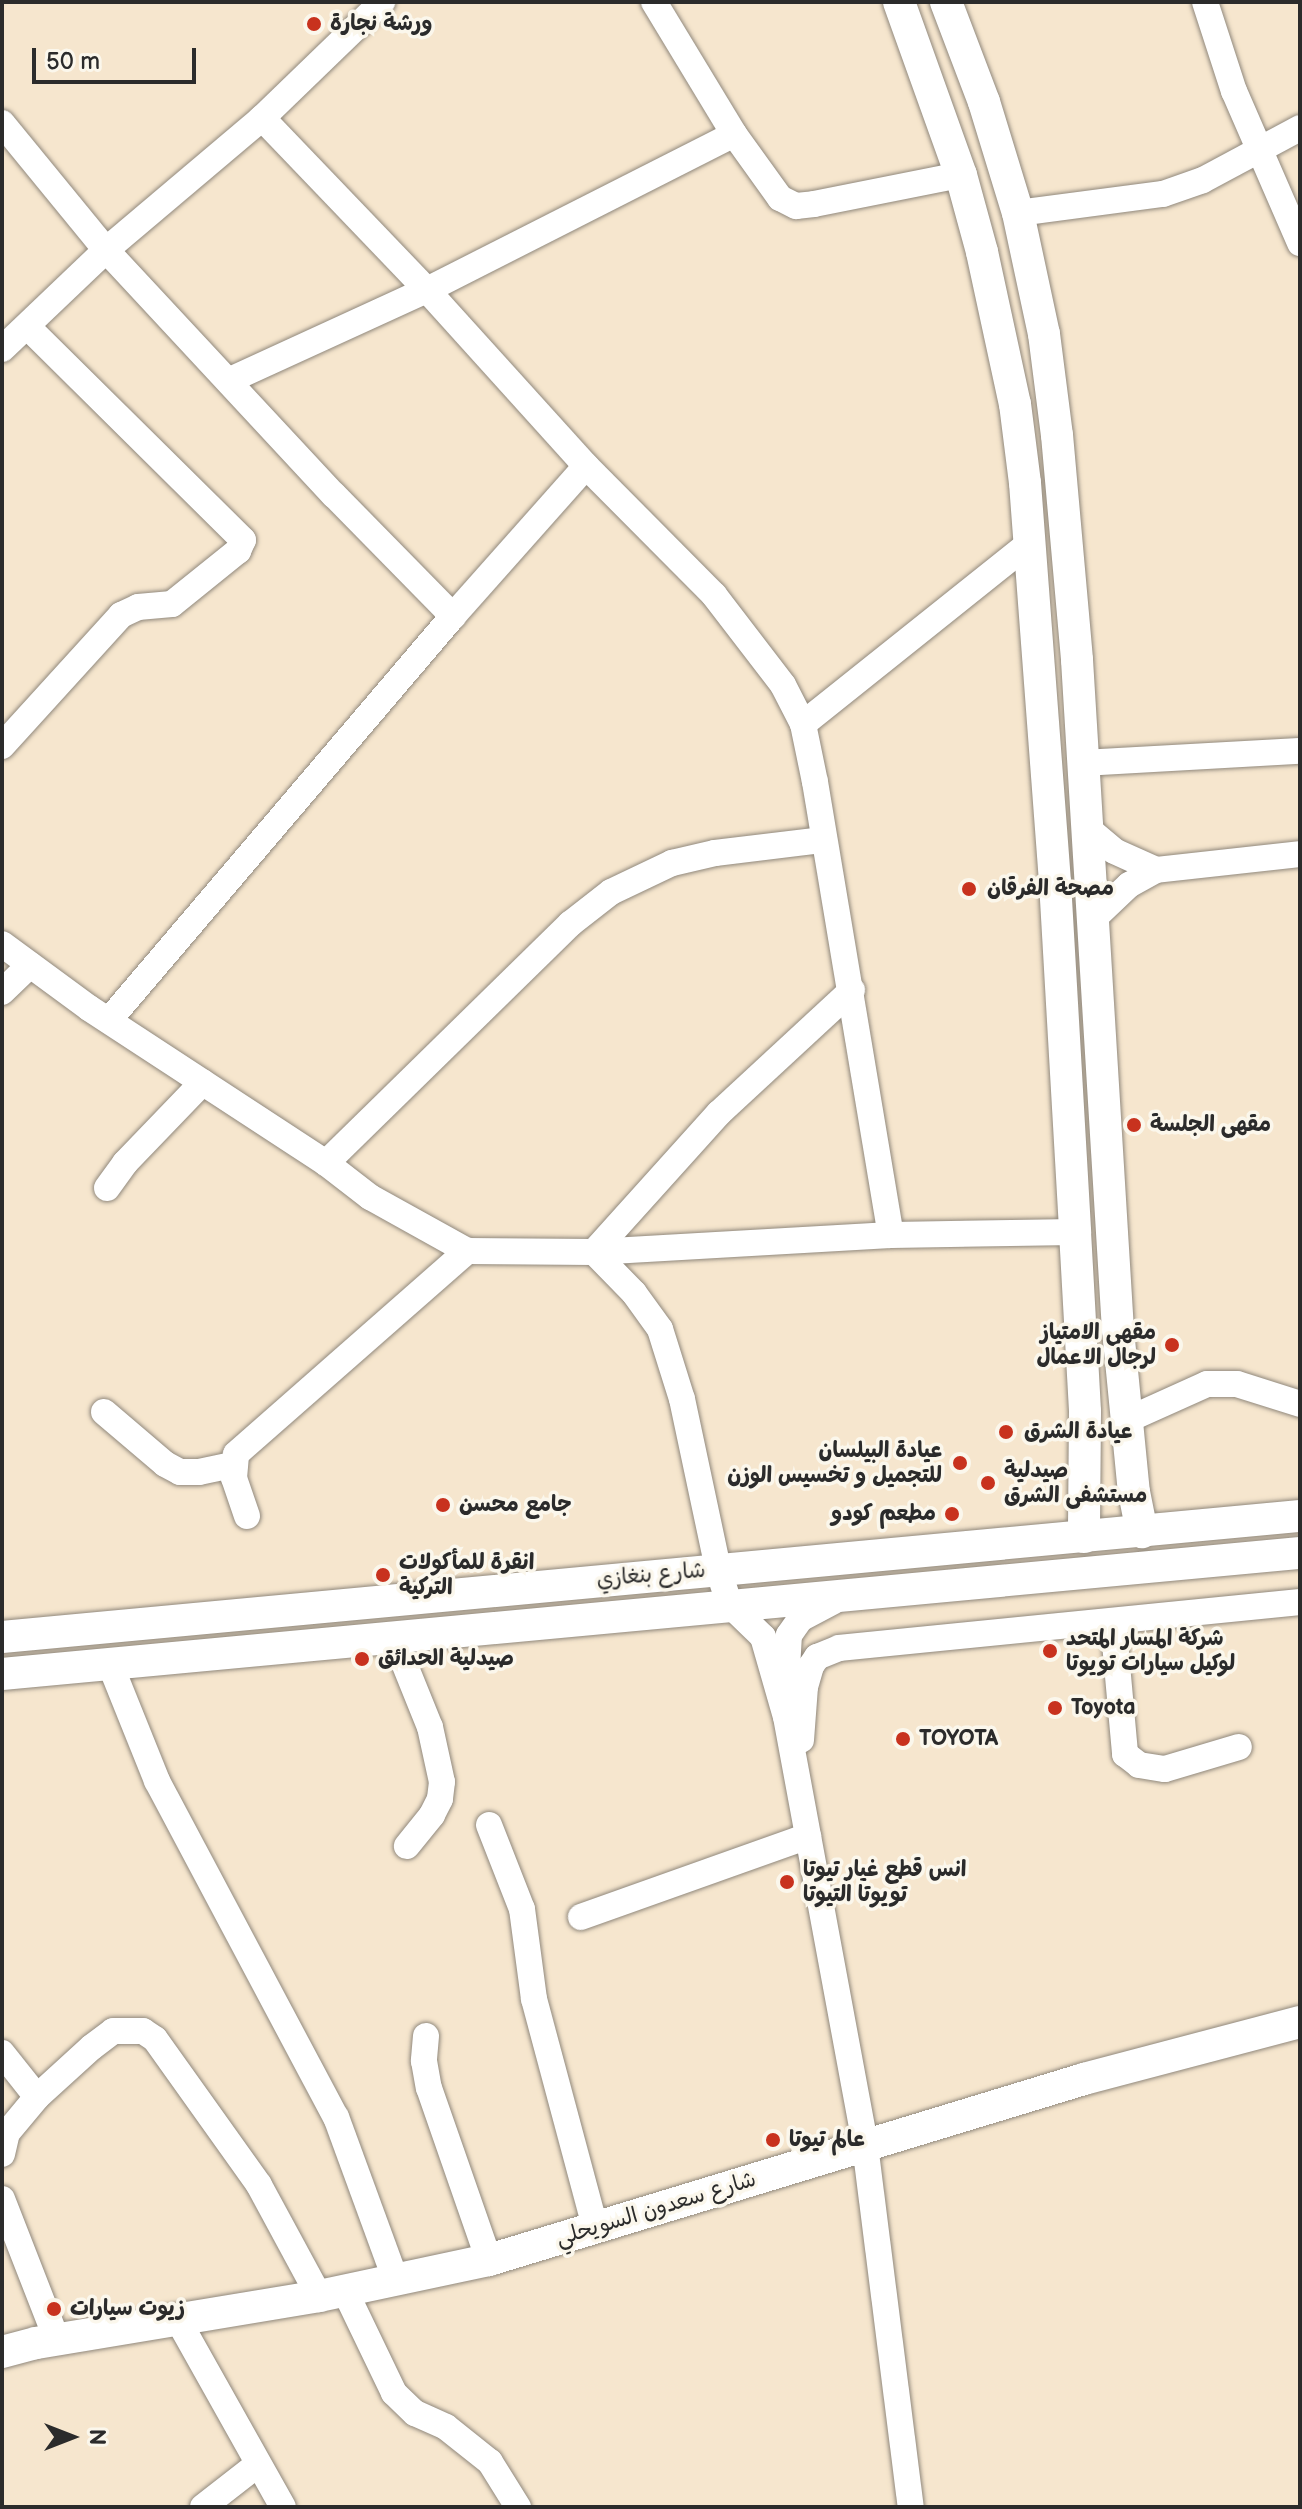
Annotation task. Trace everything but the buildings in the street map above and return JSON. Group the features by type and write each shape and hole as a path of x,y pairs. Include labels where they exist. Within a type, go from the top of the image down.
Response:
{"main road":[{"path":"899,2 961,175 995,302 1015,404 1032,541 1075,1232 1085,1446 1084,1537"},
{"path":"946,2 984,102 1018,213 1044,334 1057,435 1069,554 1128,1431 1142,1532"},
{"path":"942,121 984,102"},
{"path":"1085,1446 1128,1431"},
{"name":"شارع بنغازي","path":"2,1637 1300,1516"},
{"name":"شارع بنغازي","path":"2,1674 1300,1553"},
{"name":"شارع سعدون السويحلي","path":"19,2344 332,2294 489,2260 1084,2079 1300,2022"}],"street":[{"path":"2,349 106,250 262,118 382,2"},
{"path":"654,2 734,134 770,186 796,206 961,175"},
{"path":"1205,2 1234,91 1300,243"},
{"path":"262,118 427,290 586,466 714,595 783,685 803,724 852,990 891,1235"},
{"path":"2,123 106,250 334,495 453,616"},
{"path":"1018,213 1163,194 1203,180 1300,128"},
{"path":"230,380 427,290 734,134"},
{"path":"2,746 121,615 138,607 172,604 238,551 243,540 28,327"},
{"path":"110,1019 453,616 586,466"},
{"path":"803,724 1032,541"},
{"path":"1082,763 1300,751"},
{"path":"1087,828 1114,851 1156,870"},
{"path":"326,1163 570,924 611,892 672,863 715,853 823,840"},
{"path":"1093,919 1129,885 1156,870 1300,854"},
{"path":"2,944 89,1008 326,1163 370,1197 467,1251 594,1252 891,1235 1075,1232"},
{"path":"2,992 30,965"},
{"path":"594,1252 719,1113 852,990"},
{"path":"107,1188 125,1163 203,1082"},
{"path":"247,1516 233,1465 236,1454 467,1251"},
{"path":"594,1252 634,1293 660,1329 682,1399 718,1569 730,1605 763,1637 786,1717 865,2145 911,2507"},
{"path":"1128,1431 1207,1384 1237,1384 1300,1404"},
{"path":"104,1412 165,1464 180,1472 199,1472 233,1465"},
{"path":"786,1717 789,1635 800,1619 814,1609 851,1594"},
{"path":"800,1803 805,1687 811,1666 826,1652 1300,1602"},
{"path":"1113,1621 1125,1754 1139,1765 1165,1769 1239,1747"},
{"path":"394,1638 430,1727 442,1782 440,1799 432,1815 407,1846"},
{"path":"110,1664 157,1781 336,2117 396,2281"},
{"path":"489,1825 522,1909 534,1999 595,2227"},
{"path":"581,1917 808,1836"},
{"path":"2,2154 7,2133 37,2097 113,2031 143,2031 155,2039 259,2185 394,2393 415,2413 446,2427 490,2462 518,2507"},
{"path":"426,2036 424,2061 429,2088 489,2260"},
{"path":"2,2053 37,2097"},
{"path":"2,2199 19,2344"},
{"path":"178,2320 283,2507"},
{"path":"203,2507 258,2464"}],"place":[{"name":"ورشة نجارة","path":"314,24"},
{"name":"مصحة الفرقان","path":"969,889"},
{"name":"مقهى الجلسة","path":"1134,1125"},
{"name":"مقهى الامتياز لرجال الاعمال","path":"1172,1345"},
{"name":"عيادة الشرق","path":"1006,1432"},
{"name":"عيادة البيلسان للتجميل و تخسيس الوزن","path":"960,1463"},
{"name":"صيدلية مستشفى الشرق","path":"988,1483"},
{"name":"جامع محسن","path":"443,1505"},
{"name":"مطعم كودو","path":"952,1514"},
{"name":"انقرة للمأكولات التركية","path":"383,1575"},
{"name":"شركة المسار المتحد لوكيل سيارات تويوتا","path":"1050,1651"},
{"name":"صيدلية الحدائق","path":"362,1659"},
{"name":"Toyota","path":"1055,1708"},
{"name":"TOYOTA","path":"903,1739"},
{"name":"انس قطع غيار تيوتا تويوتا التيوتا","path":"787,1882"},
{"name":"عالم تيوتا","path":"773,2140"},
{"name":"زيوت سيارات","path":"54,2309"}]}
